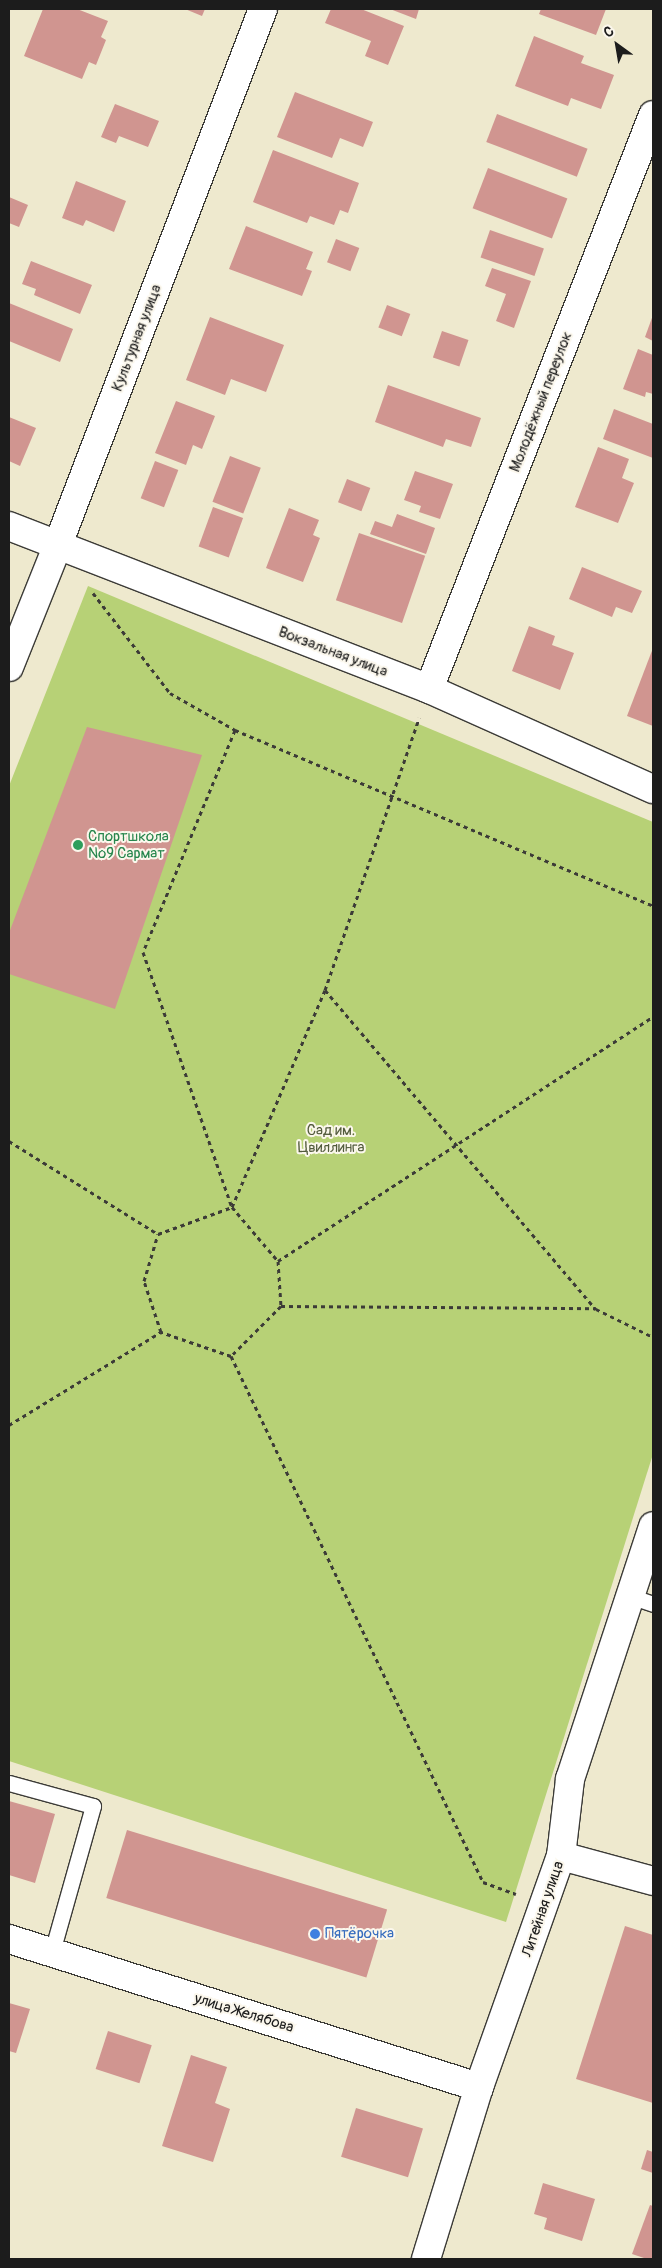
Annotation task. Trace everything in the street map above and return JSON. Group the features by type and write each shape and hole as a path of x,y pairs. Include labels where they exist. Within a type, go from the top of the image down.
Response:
{"street":[{"name":"Культурная улица","path":"9,667 58,547 263,9"},
{"name":"Молодёжный переулок","path":"429,689 653,114"},
{"name":"Вокзальная улица","path":"9,526 58,547 429,689 653,789"},
{"name":"Литейная улица","path":"426,2259 479,2087 562,1856 570,1779 641,1600 653,1526"},
{"path":"562,1856 653,1881"},
{"name":"улица Желябова","path":"9,1939 479,2087"}],"lane":[{"path":"9,1783 93,1806 52,1952"}],"path":[{"path":"87,585 170,693 235,730 653,906"},
{"path":"158,1234 232,1206 325,990 429,689"},
{"path":"235,730 143,952 232,1206 278,1261 281,1306"},
{"path":"325,990 596,1308 653,1337"},
{"path":"278,1261 653,1017"},
{"path":"9,1141 158,1234"},
{"path":"158,1234 144,1281 161,1332"},
{"path":"231,1356 281,1306 596,1308"},
{"path":"161,1332 231,1356 483,1882 545,1904"},
{"path":"9,1425 161,1332"}],"green space":[{"name":"Сад им. Цвиллинга","path":"88,586 653,822 653,1454 506,1922 9,1761 9,786"}],"building":[{"path":"43,9 77,9 108,21 101,37 106,40 96,65 89,62 82,79 24,56"},
{"path":"185,9 205,9 202,16"},
{"path":"331,9 361,9 404,26 388,65 365,56 371,41 325,23"},
{"path":"390,9 419,9 416,19"},
{"path":"541,9 606,9 596,35 539,14"},
{"path":"534,36 584,56 581,63 614,75 601,109 571,98 568,106 515,86"},
{"path":"295,92 373,122 363,147 340,138 332,158 277,137"},
{"path":"115,104 159,121 148,147 119,136 116,143 101,137"},
{"path":"497,114 588,149 577,177 486,142"},
{"path":"273,150 359,183 348,213 340,210 334,225 310,216 307,223 253,202"},
{"path":"488,168 567,198 552,239 473,208"},
{"path":"76,181 126,201 114,232 86,220 83,226 62,218"},
{"path":"9,197 28,205 19,227 9,223"},
{"path":"246,226 313,252 306,269 312,271 302,296 229,269"},
{"path":"490,230 544,249 534,276 481,257"},
{"path":"336,239 359,248 350,271 327,262"},
{"path":"31,261 92,285 80,314 34,295 36,289 22,284"},
{"path":"492,268 531,281 514,328 496,321 506,294 485,286"},
{"path":"9,303 73,329 60,362 9,341"},
{"path":"387,305 410,314 402,336 378,327"},
{"path":"653,315 653,341 645,337"},
{"path":"210,317 284,345 266,392 231,379 225,395 186,380"},
{"path":"442,331 468,340 459,367 433,357"},
{"path":"638,349 653,355 653,394 646,392 645,397 623,389"},
{"path":"388,385 481,418 471,447 446,439 443,447 375,422"},
{"path":"176,401 215,416 202,449 193,445 186,465 155,453"},
{"path":"614,409 653,424 653,458 603,439"},
{"path":"9,417 36,428 20,466 9,461"},
{"path":"598,447 629,459 622,478 634,483 618,523 575,507"},
{"path":"230,456 261,468 243,514 212,502"},
{"path":"155,461 178,470 164,507 141,498"},
{"path":"415,471 453,484 440,519 419,512 421,506 404,500"},
{"path":"347,479 370,488 361,511 338,502"},
{"path":"213,507 243,518 229,557 199,546"},
{"path":"289,508 319,520 313,535 320,538 303,582 266,568"},
{"path":"397,514 435,528 426,554 370,534 375,521 392,527"},
{"path":"359,533 425,556 402,623 336,600"},
{"path":"582,567 642,591 632,613 616,607 612,617 569,599"},
{"path":"529,626 555,636 552,645 574,653 560,690 512,671"},
{"path":"653,648 653,726 627,716"},
{"path":"87,727 202,755 115,1009 9,974 9,933"},
{"path":"9,1801 55,1814 35,1883 9,1875"},
{"path":"127,1830 387,1910 366,1977 106,1898"},
{"path":"625,1926 653,1935 653,2103 576,2079"},
{"path":"9,2003 30,2009 16,2053 9,2051"},
{"path":"108,2031 152,2045 139,2083 96,2069"},
{"path":"191,2055 227,2067 215,2103 230,2109 213,2162 162,2146"},
{"path":"356,2108 423,2128 408,2177 341,2157"},
{"path":"647,2150 653,2152 653,2173 641,2169"},
{"path":"543,2183 595,2199 582,2241 544,2229 547,2218 534,2214"},
{"path":"650,2205 653,2206 653,2259 647,2259 632,2254"}],"place":[{"name":"Спортшкола №9 Сармат","path":"78,845"},
{"name":"Пятёрочка","path":"315,1934"}]}
